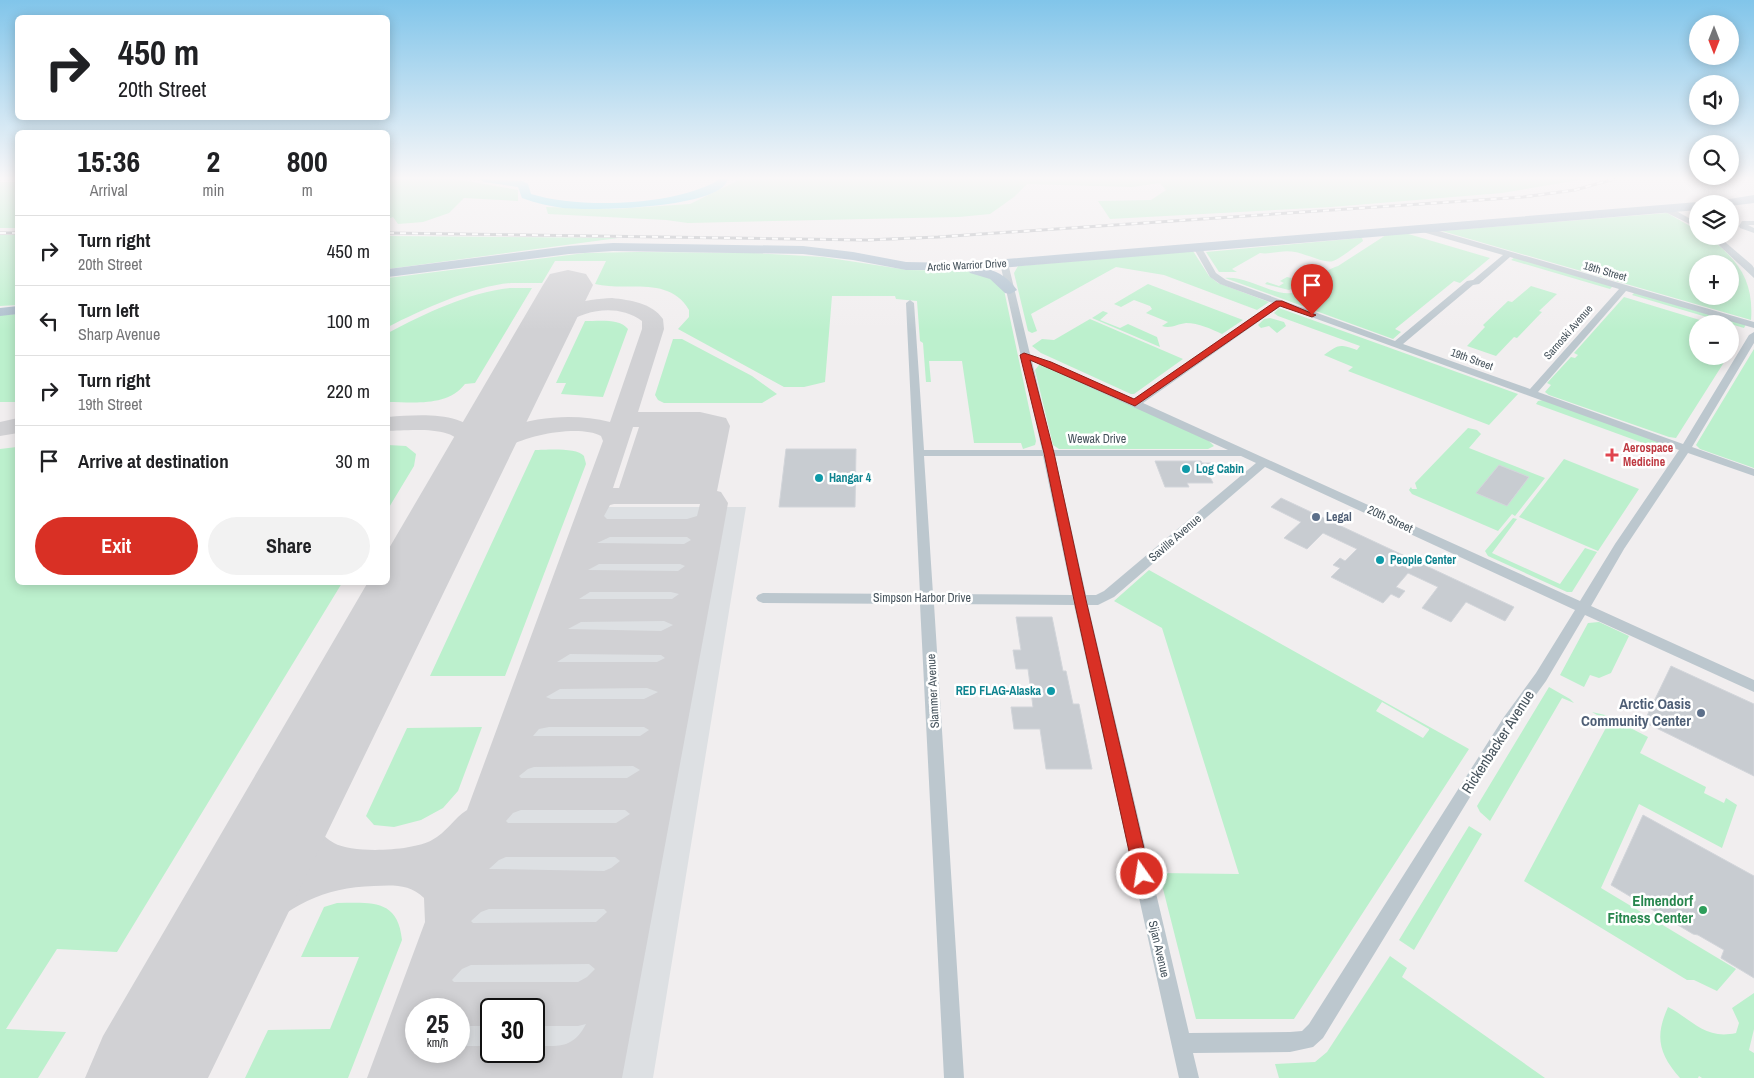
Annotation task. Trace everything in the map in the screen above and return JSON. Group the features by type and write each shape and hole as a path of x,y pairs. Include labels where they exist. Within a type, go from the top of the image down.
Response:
{"main road":[{"name":"Arctic Warrior Drive","path":"390,273 570,250 613,247 803,250 853,256 906,266 946,267 1416,229"},
{"path":"946,267 982,270 1001,278 1010,290"},
{"path":"0,312 15,310"}],"street":[{"name":"18th Street","path":"1423,229 1506,257"},
{"name":"18th Street","path":"1404,230 1754,325"},
{"path":"1724,245 1752,267 1754,275"},
{"name":"19th Street","path":"1197,247 1213,275 1219,281 1754,473"},
{"path":"1396,345 1470,283 1476,282 1506,257"},
{"name":"Sijan Avenue","path":"1004,263 1024,355 1049,453 1080,600 1189,1078"},
{"name":"18th Street","path":"1622,290 1697,315"},
{"name":"Sarnoski Avenue","path":"1532,394 1622,290"},
{"name":"Slammer Avenue","path":"910,303 954,1078"},
{"path":"1135,403 1279,303"},
{"path":"1739,329 1754,334"},
{"name":"Rickenbacker Avenue","path":"1181,1042 1290,1042 1306,1040 1316,1031 1509,721 1541,676 1618,548 1684,449 1754,334"},
{"name":"20th Street","path":"1024,355 1135,403 1754,686"},
{"name":"Wewak Drive","path":"919,453 1245,453"},
{"name":"Saville Avenue","path":"1080,600 1098,600 1108,594 1264,462"},
{"name":"Simpson Harbor Drive","path":"763,598 1080,600"}],"shaded area":[{"path":"601,507 746,507 653,1078 405,1078 410,1063 470,1063 470,998 433,998"}],"green space":[{"path":"1463,229 1689,229 1689,245 1718,245 1728,255 1689,255 1689,302 1442,231"},
{"path":"1405,233 1490,258 1460,283 1454,281 1395,329 1401,332 1393,339 1225,278 1242,280 1277,292 1292,293 1304,288 1326,271 1338,266 1386,235"},
{"path":"0,235 15,235 15,305 0,306"},
{"path":"390,236 618,238 390,269"},
{"path":"1362,238 1363,241 1333,261 1329,262 1290,251 1260,253 1232,269 1237,272 1219,272 1206,252"},
{"path":"1193,251 1209,276 1218,283 1269,302 1257,310 1164,275 1116,267 1031,314 1037,331 1032,333 1028,331 1014,273 1018,266"},
{"path":"585,253 754,253 823,257 908,270 973,271 983,273 1003,285 1036,441 1035,445 1023,449 1021,443 974,443 962,361 929,361 931,382 926,382 917,301 896,299 895,296 832,296 825,382 804,387 784,387 678,329 689,317 689,310 680,299 670,292 646,287 595,284 606,261 555,261 542,283 511,283 480,289 431,306 390,326 390,278"},
{"path":"1515,257 1613,286 1610,289 1511,260"},
{"path":"1739,267 1747,283 1751,320 1699,305 1739,305"},
{"path":"1287,277 1304,281 1289,290 1265,284 1267,282 1279,286 1284,283 1280,281"},
{"path":"1148,284 1243,320 1222,334 1191,323 1168,327 1162,326 1168,322 1146,313 1152,309 1150,306 1134,300 1121,307 1114,304"},
{"path":"1531,286 1557,294 1539,311 1542,312 1517,338 1514,337 1496,356 1467,346 1485,327 1483,325 1508,301 1512,302"},
{"path":"510,288 532,288 475,383 465,384 449,397 440,400 430,402 390,402 390,332 432,311 478,294"},
{"path":"1635,292 1715,315 1700,315 1632,295"},
{"path":"1624,297 1689,317 1689,365 1722,365 1676,438 1549,395 1545,392 1551,385 1547,383 1571,357 1575,358 1578,355 1574,353"},
{"path":"1279,308 1518,394 1489,425 1348,371 1353,367 1324,355 1339,346 1357,350 1360,346 1278,316 1274,313"},
{"path":"1103,311 1108,313 1100,320 1120,328 1128,324 1157,337 1160,347 1092,318"},
{"path":"15,314 15,402 0,402 0,315"},
{"path":"1270,318 1284,322 1286,326 1277,333 1269,326 1261,328 1258,325 1264,319"},
{"path":"1090,319 1183,359 1134,394 1131,394 1041,353 1032,346 1042,339 1054,340"},
{"path":"585,321 620,323 628,329 603,397 561,394 566,383 556,383"},
{"path":"1739,322 1746,324 1744,328 1739,327"},
{"path":"673,339 682,339 752,376 777,394 762,403 664,403 658,400 655,395"},
{"path":"1754,349 1754,468 1700,449 1696,445"},
{"path":"1039,365 1044,365 1208,440 1214,446 1208,449 1059,449 1053,445 1035,370"},
{"path":"1543,400 1668,445 1662,453 1653,450 1654,447 1536,404 1538,401"},
{"path":"1468,428 1477,430 1481,434 1469,448 1545,478 1515,516 1512,514 1498,531 1412,494 1409,490 1411,487 1412,489 1417,489 1415,483","holes":["1499,465 1529,477 1507,506 1476,493"]},
{"path":"390,445 406,446 416,454 414,466 390,506"},
{"path":"15,447 15,585 341,585 117,952 57,949 6,1029 66,1032 38,1078 0,1078 0,449"},
{"path":"535,450 575,451 584,456 586,464 505,676 430,676"},
{"path":"1564,459 1639,489 1598,551 1519,517"},
{"path":"1513,518 1517,519 1492,553 1560,584 1585,548 1597,552 1572,592 1567,592 1488,556 1485,551"},
{"path":"1149,570 1469,749 1294,1019 1196,1019 1159,873 1239,874 1162,628 1114,601","holes":["1382,702 1429,729 1423,738 1376,711"]},
{"path":"1599,622 1629,636 1611,673 1599,678 1590,675 1584,687 1560,675 1588,623"},
{"path":"1549,687 1574,703 1562,698 1490,821 1480,812 1477,806"},
{"path":"1592,712 1605,715 1648,737 1640,753 1706,787 1704,793 1724,803 1726,798 1737,805 1722,848 1639,804 1601,888 1736,969 1717,991 1694,980 1687,980 1524,881 1609,722"},
{"path":"482,727 458,791 443,808 421,820 394,827 374,825 366,816 407,728"},
{"path":"1469,826 1482,834 1414,950 1399,940"},
{"path":"337,903 371,904 388,910 395,916 402,940 348,1078 245,1078 268,1030 330,1029 359,957 301,957 324,907"},
{"path":"1390,956 1407,968 1402,977 1545,1078 1279,1078 1275,1064 1315,1062 1327,1052"},
{"path":"1754,993 1754,1029 1749,1050 1754,1053 1754,1078 1702,1078 1699,1076 1698,1078 1680,1078 1667,1060 1661,1044 1661,1027 1668,1007 1707,1031 1716,1034 1736,1033 1739,1023 1732,1008"}],"building":[{"path":"1310,265 1322,269 1307,279 1294,275"},
{"name":"Hangar 4","path":"786,449 856,449 855,507 779,507"},
{"name":"Log Cabin","path":"1155,461 1201,461 1202,463 1211,463 1216,475 1209,475 1213,483 1187,483 1189,487 1165,487"},
{"path":"1499,465 1529,477 1507,506 1476,493"},
{"name":"People Center","path":"1281,498 1514,607 1505,621 1466,602 1451,622 1422,608 1438,587 1408,573 1396,587 1405,591 1399,598 1391,594 1383,603 1331,577 1340,568 1333,565 1340,558 1345,561 1357,549 1323,533 1307,549 1284,538 1301,522 1271,507"},
{"name":"RED FLAG-Alaska","path":"1016,617 1052,617 1063,671 1066,671 1073,704 1079,704 1092,769 1046,769 1040,729 1014,729 1011,707 1033,707 1028,669 1016,669 1013,650 1021,650"},
{"name":"Arctic Oasis Community Center","path":"1671,666 1754,704 1754,776 1644,722"},
{"name":"Elmendorf Fitness Center","path":"1643,815 1754,876 1754,978 1721,958 1724,950 1693,934 1611,885"}],"taxiway":[{"path":"544,329 567,314 597,305 627,306 640,311 652,319 653,329 625,413"},
{"path":"616,441 625,413"},
{"path":"625,413 635,420 682,419"},
{"path":"676,496 680,490 695,426 693,422 682,419"},
{"path":"682,419 700,419 717,423 718,426 704,491 697,496"},
{"path":"625,496 631,492 652,425 649,420"},
{"path":"649,496 655,492 672,427 670,422 659,420"},
{"path":"390,424 420,423 456,428 466,433 472,440 474,448 473,463"},
{"path":"470,468 491,446 516,433 529,429 557,425 593,425 611,431 616,441"},
{"path":"0,429 15,426"},
{"path":"446,922 616,441"},
{"path":"593,507 601,498 625,496"},
{"path":"625,496 649,496"},
{"path":"649,496 676,496"},
{"path":"676,496 697,496"},
{"path":"697,496 711,498 714,503 706,540"},
{"path":"592,521 598,526 608,528"},
{"path":"688,528 705,523"},
{"path":"599,554 586,549 581,542 590,534 608,528"},
{"path":"608,528 688,528"},
{"path":"688,528 702,534 706,540"},
{"path":"680,554 688,554 706,543"},
{"path":"701,567 706,543"},
{"path":"590,582 576,577 572,568 584,559 599,554"},
{"path":"599,554 680,554"},
{"path":"680,554 695,558 701,567"},
{"path":"590,582 682,581 693,576 701,569"},
{"path":"695,596 701,569"},
{"path":"581,611 566,606 562,597 575,587 590,582"},
{"path":"675,582 691,587 695,596"},
{"path":"581,611 675,610 685,606 695,598"},
{"path":"689,626 695,598"},
{"path":"570,642 557,638 552,630 553,626 559,619 581,611"},
{"path":"668,611 683,616 689,626"},
{"path":"661,643 674,640 689,628"},
{"path":"683,658 689,628"},
{"path":"560,676 546,671 540,659 561,644 570,642"},
{"path":"570,642 661,643"},
{"path":"661,643 675,647 683,658"},
{"path":"560,676 661,675 676,668 682,660"},
{"path":"676,693 682,660"},
{"path":"549,713 532,706 528,697 536,685 550,678 560,676"},
{"path":"653,677 668,682 676,693"},
{"path":"644,713 666,705 675,695"},
{"path":"668,732 675,695"},
{"path":"534,752 520,746 515,735 516,730 527,719 549,713"},
{"path":"549,713 644,713"},
{"path":"644,713 653,715 663,721 668,732"},
{"path":"534,752 642,751 657,745 667,734"},
{"path":"660,772 667,734"},
{"path":"521,794 507,789 501,780 500,773 515,758 534,752"},
{"path":"637,752 653,758 660,772"},
{"path":"627,794 641,790 659,774"},
{"path":"651,816 659,774"},
{"path":"303,781 299,815 300,828 304,840 310,849 321,857 336,863 355,867"},
{"path":"506,840 497,837 489,830 484,818 500,801 521,794"},
{"path":"521,794 627,794"},
{"path":"627,794 643,802 651,816"},
{"path":"616,840 632,835 651,816"},
{"path":"641,863 651,816"},
{"path":"405,867 427,862 446,853 463,840 478,823"},
{"path":"489,890 473,881 469,874 468,864 486,846 506,840"},
{"path":"506,840 616,840"},
{"path":"616,840 633,848 641,863"},
{"path":"604,890 616,887 630,878 641,865"},
{"path":"631,915 641,865"},
{"path":"195,983 212,959 249,917 285,891 325,874 369,867 411,869 422,873 432,878 444,895 446,922"},
{"path":"471,944 461,940 455,934 449,916 466,899 477,893 489,890"},
{"path":"489,890 604,890"},
{"path":"604,890 622,898 631,915"},
{"path":"471,944 599,943 615,935 631,915"},
{"path":"607,1036 631,915"},
{"path":"391,1078 446,922"},
{"path":"471,944 447,954 429,974 434,994 441,1000 452,1004 578,1004 597,996 607,989 619,973 616,962 607,950 591,944"},
{"path":"416,1063 431,1069 562,1070 584,1062 607,1036"},
{"path":"598,1078 607,1036"}],"runway":[{"path":"145,1078 568,285"}],"railway":[{"path":"390,233 867,240 1051,229"},
{"path":"0,233 15,233"}],"place":[{"name":"Aerospace Medicine","path":"1612,455"},
{"name":"Log Cabin","path":"1186,469"},
{"name":"Hangar 4","path":"819,478"},
{"name":"Legal","path":"1316,517"},
{"name":"People Center","path":"1380,560"},
{"name":"RED FLAG-Alaska","path":"1051,691"},
{"name":"Arctic Oasis Community Center","path":"1701,713"},
{"name":"Elmendorf Fitness Center","path":"1703,910"}],"route":[{"path":"1142,874 1049,453 1024,355 1135,403 1279,303 1312,315"}]}
